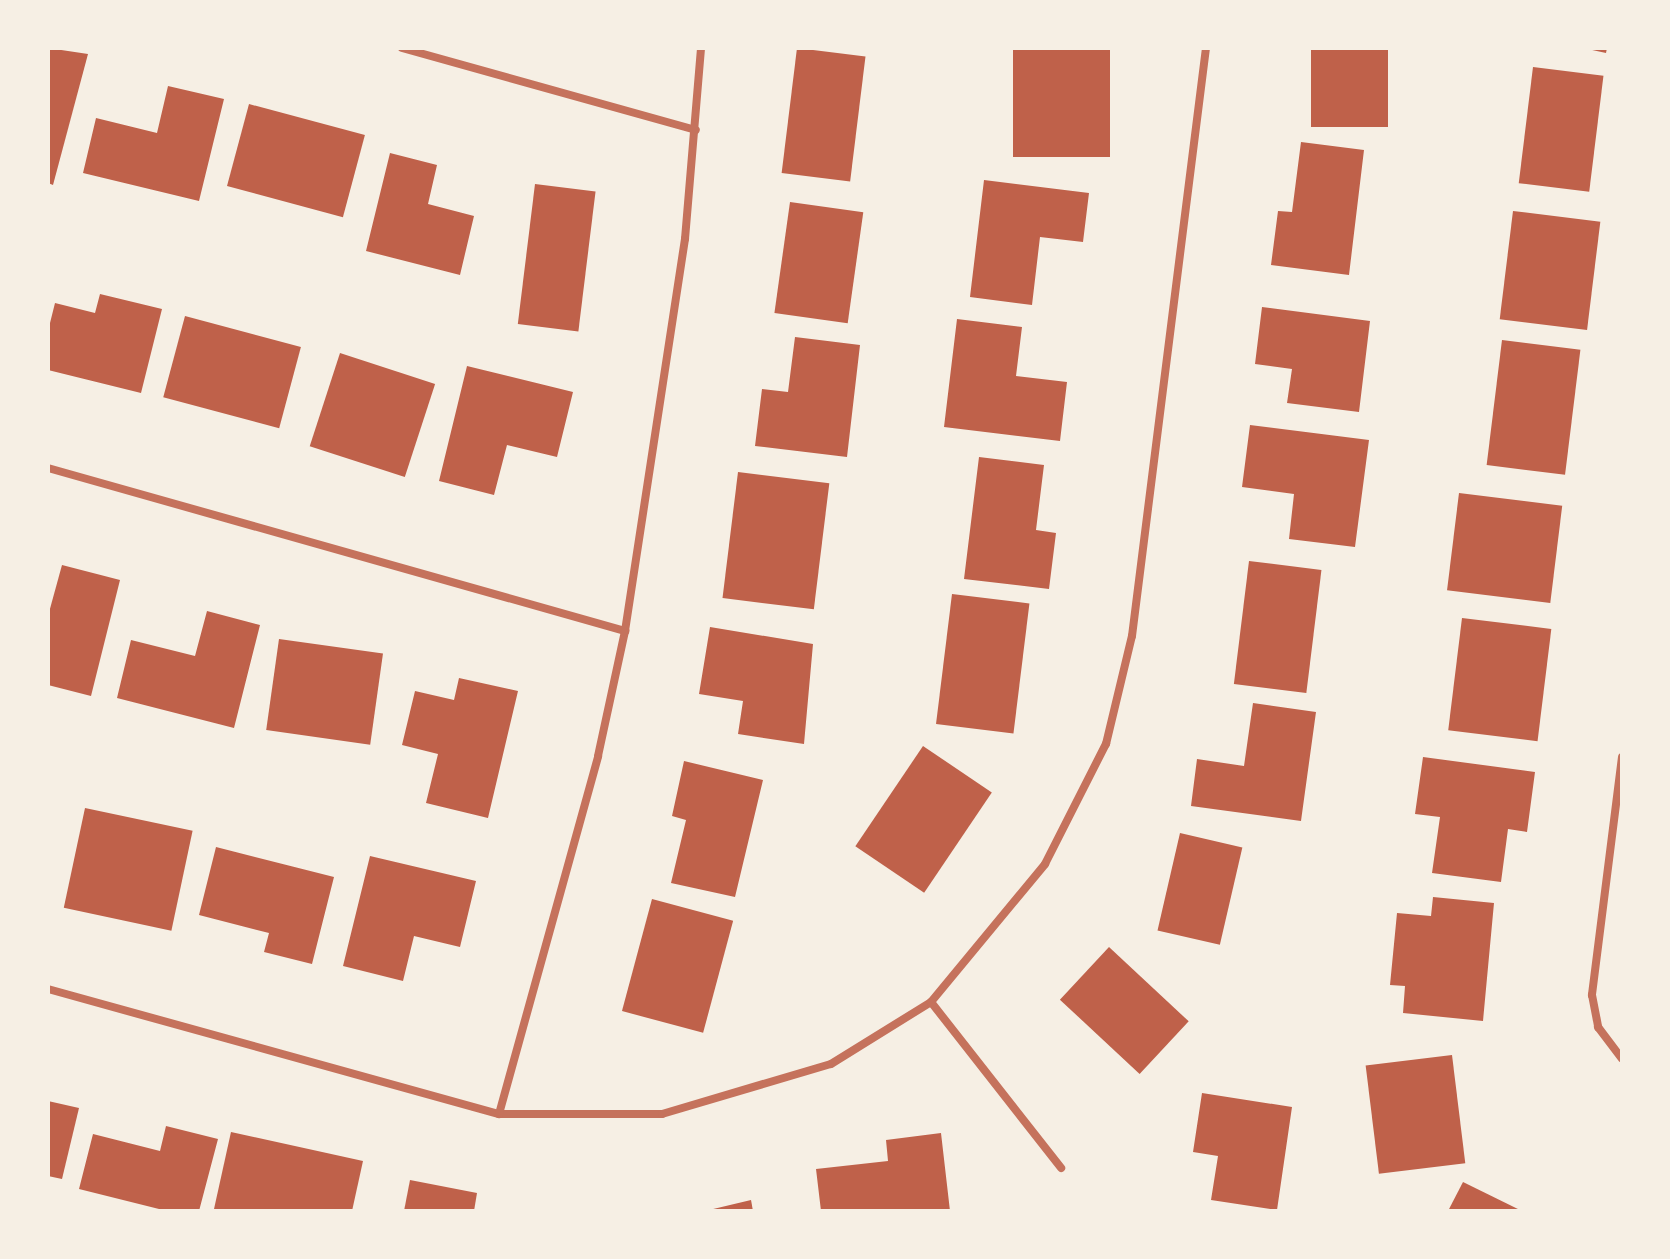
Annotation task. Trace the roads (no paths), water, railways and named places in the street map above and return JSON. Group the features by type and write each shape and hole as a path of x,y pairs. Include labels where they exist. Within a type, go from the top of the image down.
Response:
{"street":[{"path":"402,48 696,130"},
{"path":"499,1114 598,756 625,631 685,239 701,48"},
{"path":"48,989 499,1114 662,1114 831,1064 931,1002 1045,864 1106,744 1132,636 1206,48"},
{"path":"48,468 625,631"},
{"path":"1622,757 1592,995 1598,1027 1613,1053 1622,1059"},
{"path":"931,1002 1061,1168"}]}
